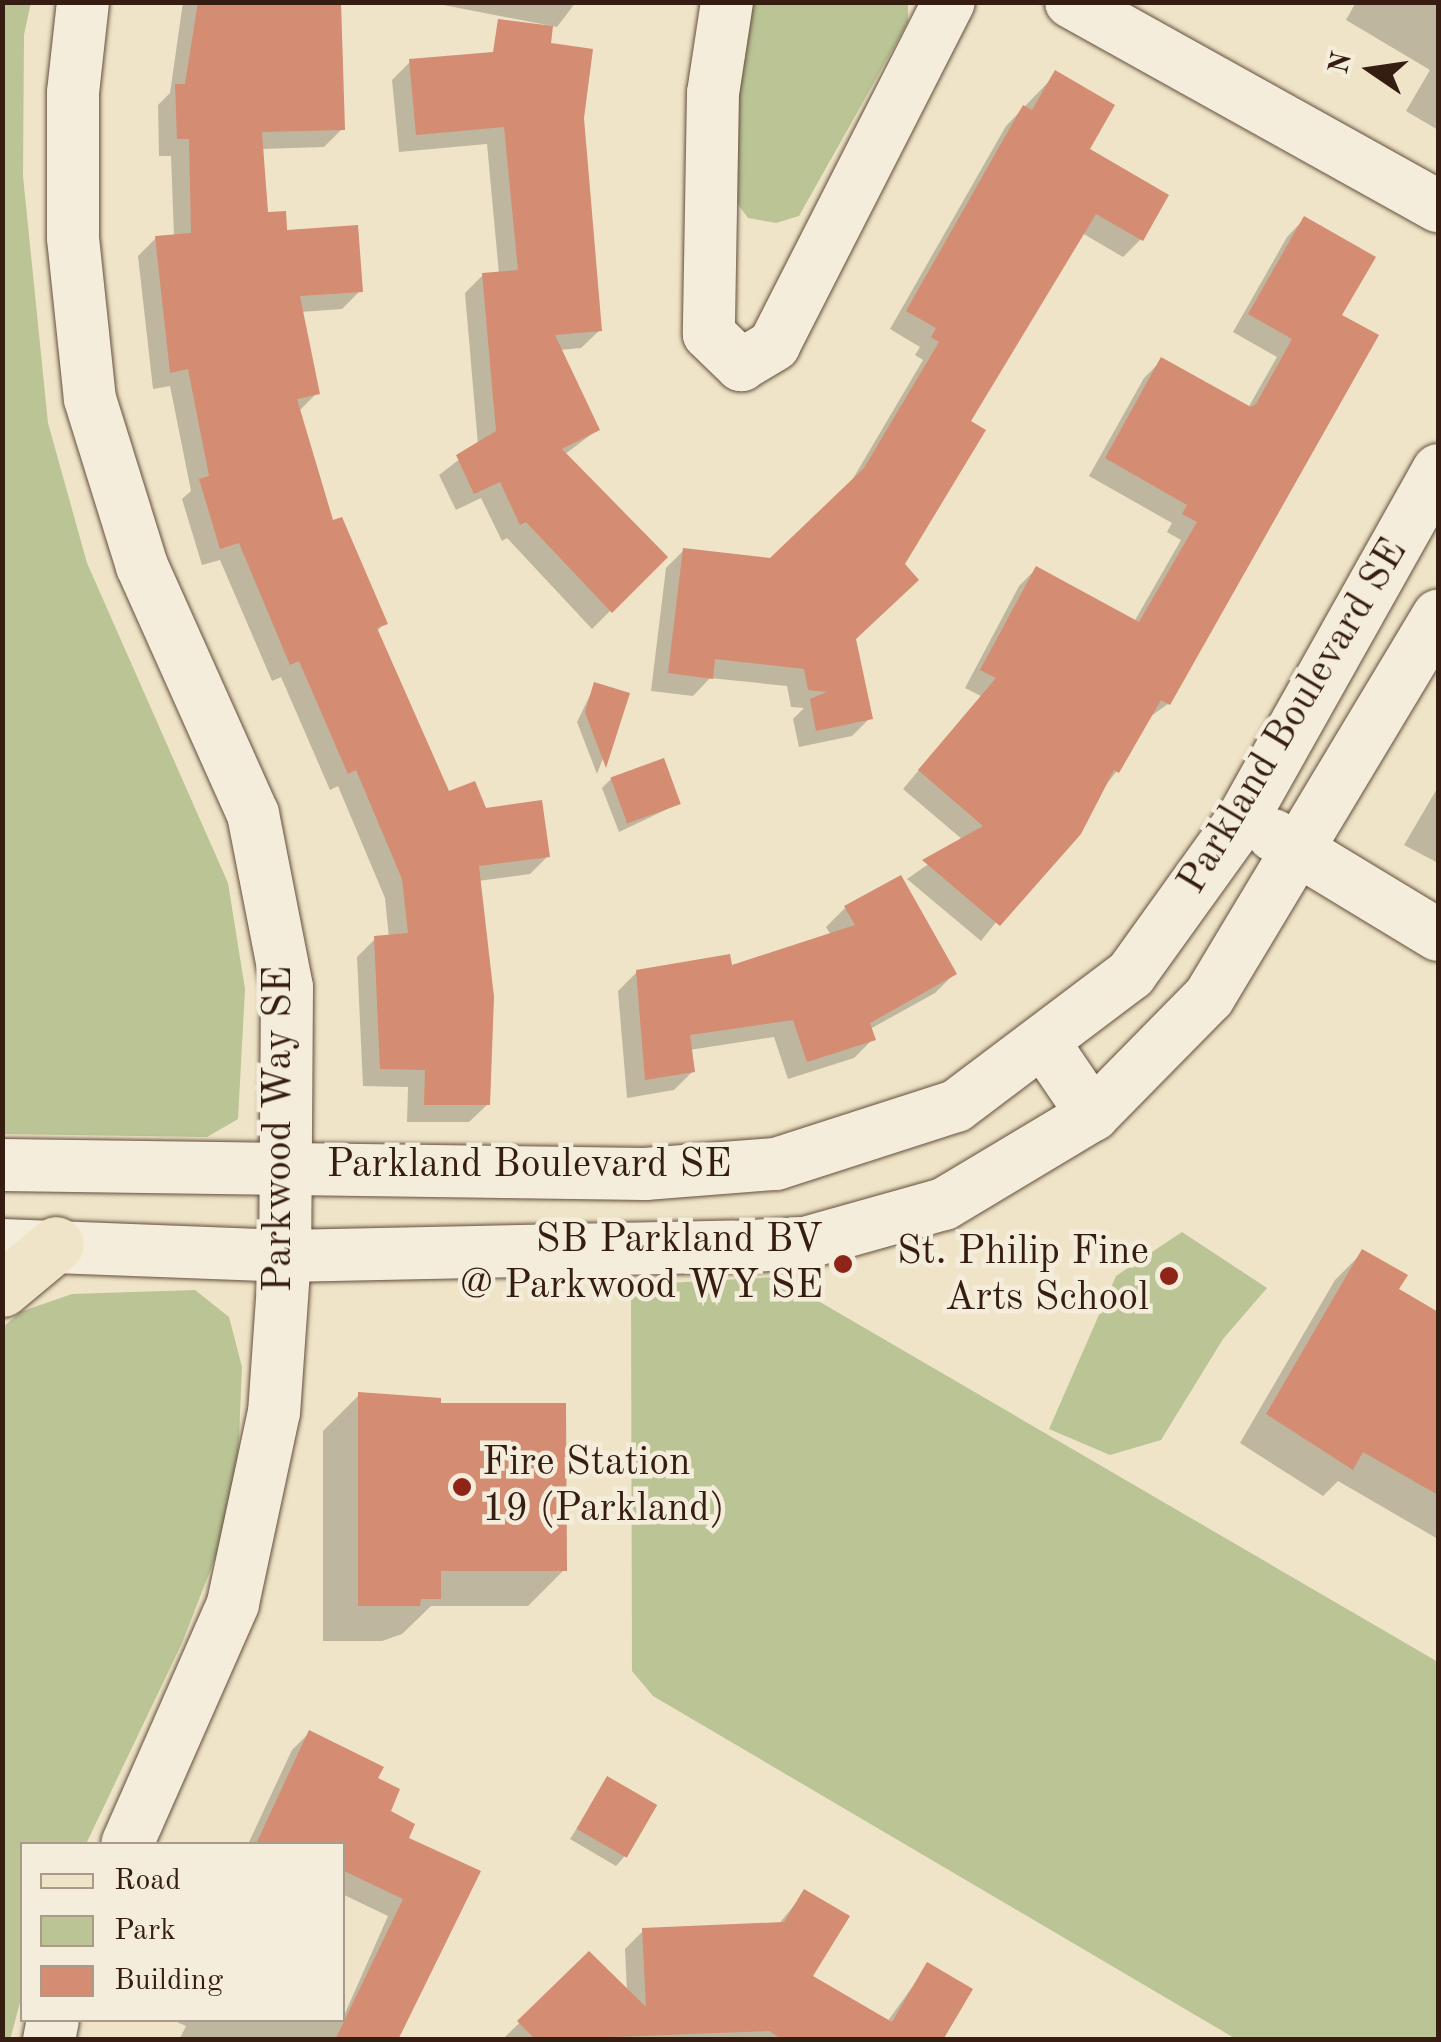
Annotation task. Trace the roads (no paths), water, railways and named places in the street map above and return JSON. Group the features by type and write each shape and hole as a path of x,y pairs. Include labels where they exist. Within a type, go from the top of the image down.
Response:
{"main road":[{"path":"2,1289 56,1244"}],"street":[{"name":"Parkwood Way SE","path":"84,2 73,94 73,238 90,399 142,566 252,814 287,987 285,1256 274,1412 233,1604 128,1842"},
{"path":"727,2 713,93 709,334 741,364 774,345 949,2"},
{"path":"1072,2 1438,206"},
{"name":"Parkland Boulevard SE","path":"2,1165 645,1174 776,1164 956,1106 1132,974 1243,818 1438,470"},
{"name":"Parkland Boulevard SE","path":"2,1246 56,1244 285,1256 805,1243 944,1204 1094,1114 1210,998 1438,616"},
{"path":"1243,818 1438,935"},
{"path":"1044,1043 1094,1114"}],"place":[{"name":"SB Parkland BV @ Parkwood WY SE","path":"843,1264"},
{"name":"St. Philip Fine Arts School","path":"1169,1276"},
{"name":"Fire Station 19 (Parkland)","path":"462,1487"}]}
